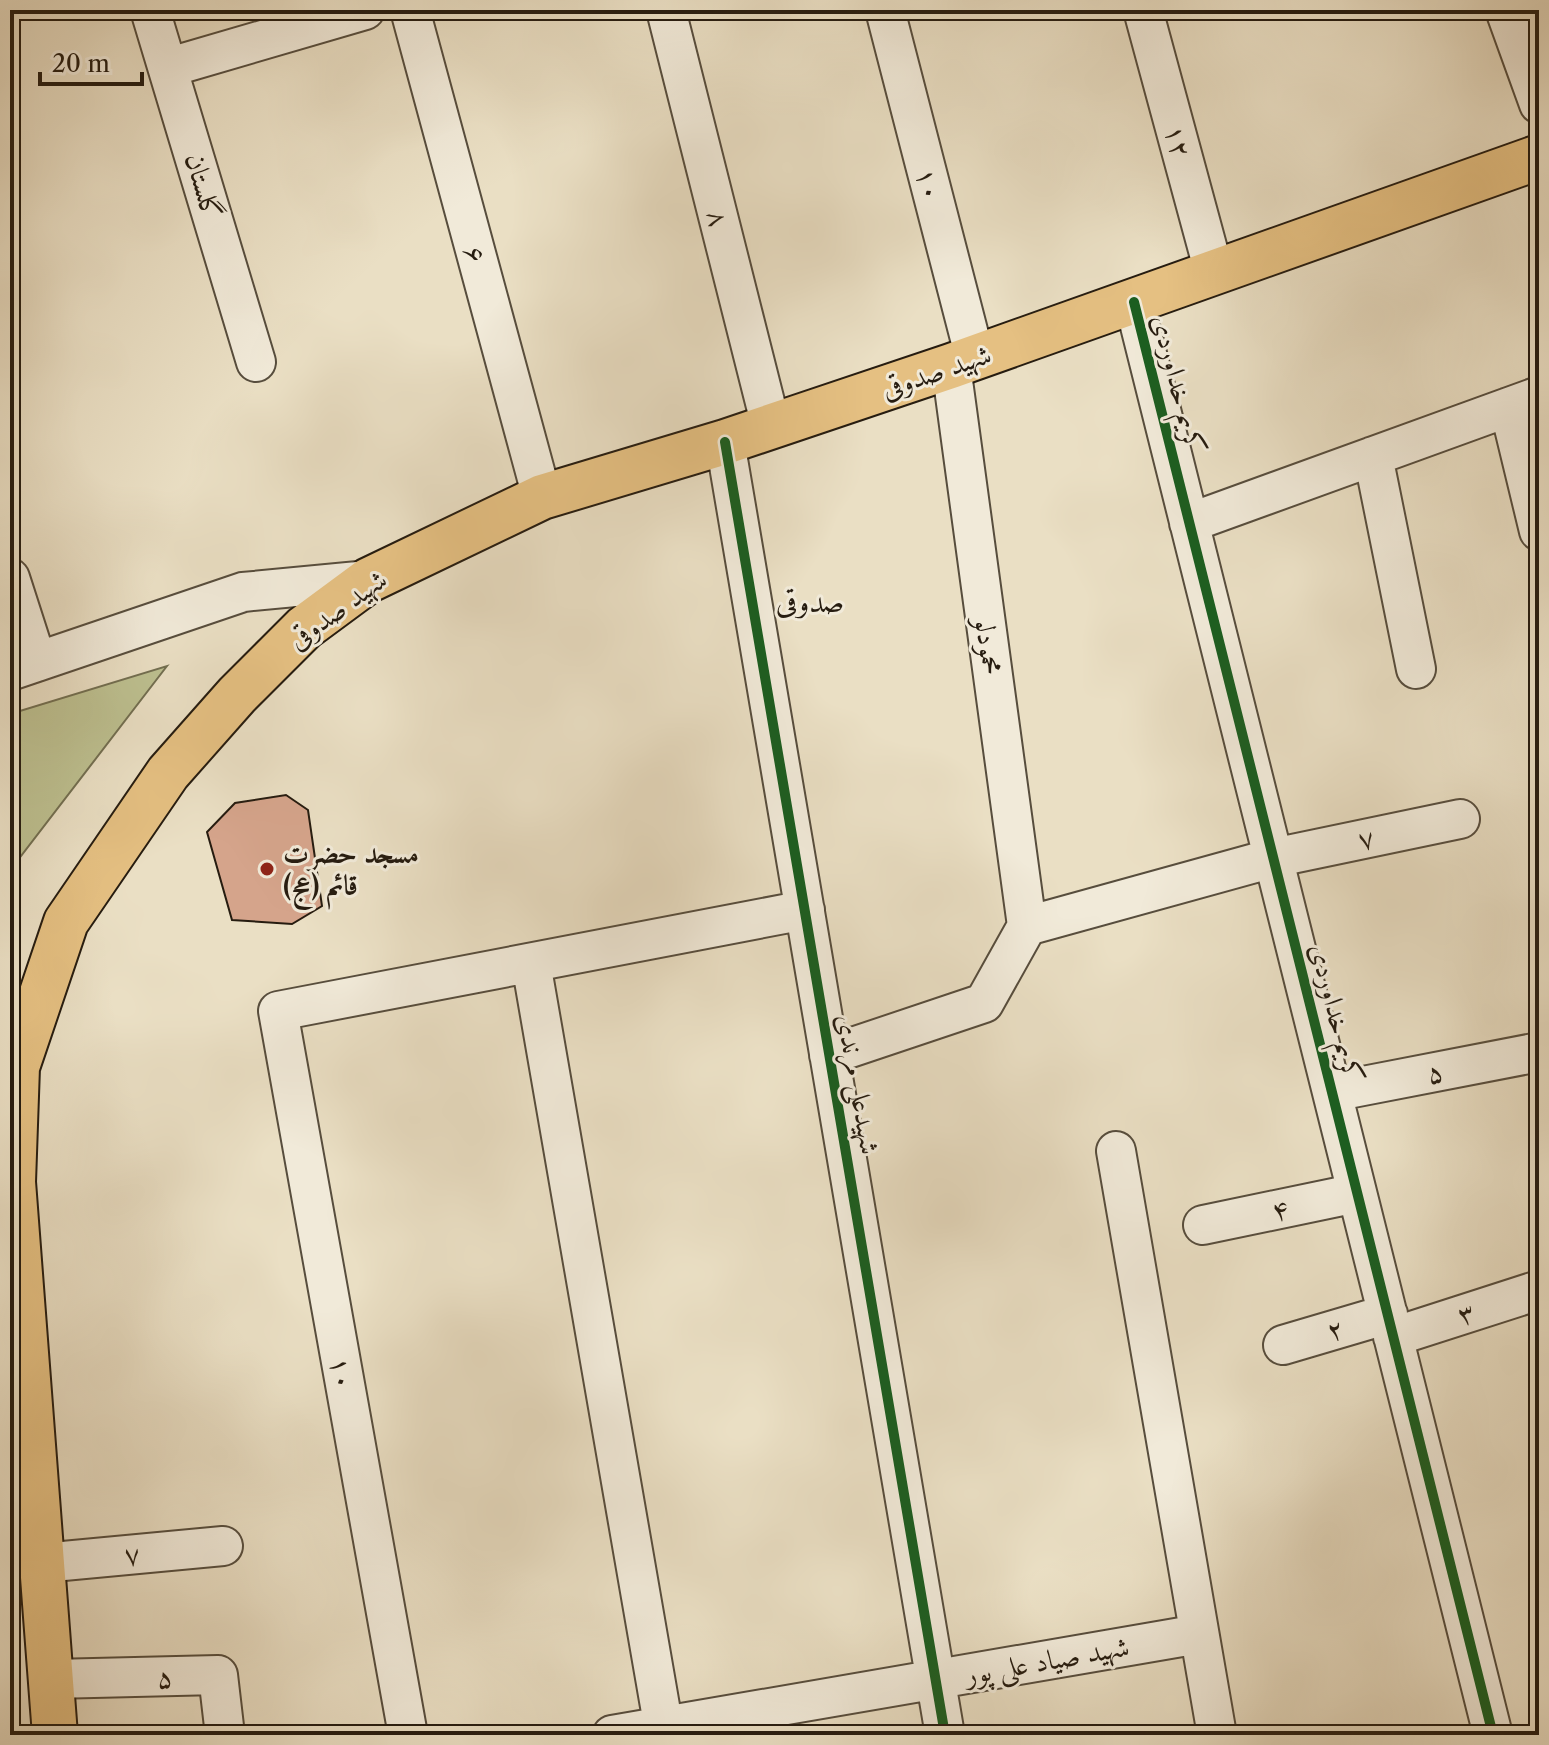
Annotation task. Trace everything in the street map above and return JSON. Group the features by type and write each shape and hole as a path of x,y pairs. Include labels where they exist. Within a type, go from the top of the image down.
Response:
{"main road":[{"name":"شهید صدوقی","path":"55,1735 42,1563 22,1481 13,1182 14,1067 66,922 168,773 237,695 304,628 369,580 542,497 725,442 963,362 1539,157"}],"street":[{"name":"گلستان","path":"150,10 170,67 256,362"},
{"path":"170,67 365,10"},
{"name":"۶","path":"410,10 542,497"},
{"name":"۸","path":"666,10 771,426"},
{"name":"۱۰","path":"885,10 963,362"},
{"name":"۱۲","path":"1143,10 1214,272"},
{"path":"1505,10 1539,104"},
{"name":"کریم خداوردی","path":"1134,302 1493,1735"},
{"name":"محمودلو","path":"963,362 1027,926"},
{"path":"1189,523 1524,402 1539,531"},
{"name":"شهیدعلی مرندی","path":"725,442 945,1735"},
{"path":"1373,456 1416,669"},
{"path":"10,578 23,667 243,592 369,580"},
{"name":"۷","path":"1027,926 1273,858 1460,819"},
{"path":"664,1730 531,963 805,910"},
{"path":"829,1055 984,1003 1027,926"},
{"name":"۱۰","path":"408,1735 278,1011 531,963"},
{"name":"۵","path":"1332,1092 1539,1052"},
{"path":"1116,1151 1217,1735"},
{"name":"۴","path":"1203,1225 1357,1193"},
{"name":"۳","path":"1391,1326 1539,1290"},
{"name":"۲","path":"1283,1345 1391,1326"},
{"name":"۷","path":"42,1563 223,1546"},
{"name":"شهید صیاد علی پور","path":"612,1735 664,1730 1199,1634"},
{"name":"۵","path":"52,1679 218,1675 225,1735"}],"green space":[{"path":"167,666 18,860 10,894 10,714"}],"building":[{"name":"مسجد حضرت قائم (عج)","path":"286,795 308,810 322,906 292,924 232,920 207,832 235,803"}],"cycle path":[{"path":"1134,302 1493,1735"},
{"path":"725,442 945,1735"}],"place":[{"name":"مسجد حضرت قائم (عج)","path":"267,869"}],"district":[{"name":"صدوقی","path":"810,601"}]}
